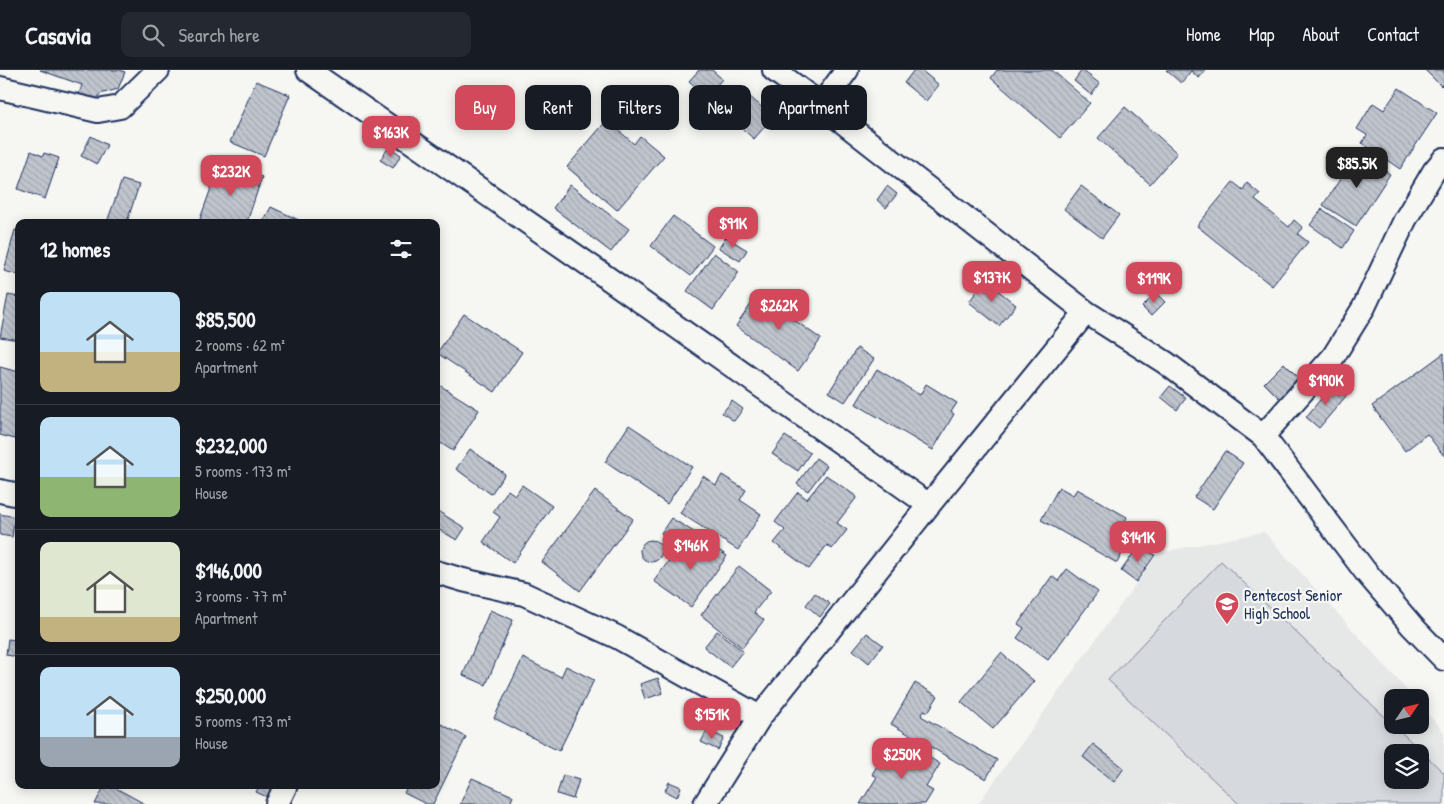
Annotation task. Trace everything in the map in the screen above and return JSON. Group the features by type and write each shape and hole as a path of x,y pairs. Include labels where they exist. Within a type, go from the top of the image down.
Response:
{"street":[{"path":"308,70 592,266 929,505"},
{"path":"774,70 795,85"},
{"path":"836,85 847,70"},
{"path":"0,88 98,111 120,107 151,72"},
{"path":"854,130 1086,312 1166,363 1263,436 1365,571 1444,660"},
{"path":"1263,436 1333,357 1364,307 1405,220 1441,170"},
{"path":"705,804 760,717 1086,312"},
{"path":"0,491 15,494"},
{"path":"440,573 524,594 616,637 760,717"},
{"path":"277,804 284,789"}],"shaded area":[{"name":"Pentecost Senior High School","path":"1264,532 1406,689 1384,689 1384,734 1429,734 1429,715 1444,732 1444,804 978,804 1158,553"},
{"path":"1221,561 1384,716 1384,734 1403,734 1413,744 1384,744 1384,789 1429,789 1429,759 1444,773 1444,804 1239,804 1108,680"}],"building":[{"path":"40,70 120,70 125,72 118,89 100,94 97,100 79,94 82,85"},
{"path":"699,70 712,70 722,79 717,85 694,85 689,81"},
{"path":"914,70 921,70 939,85 926,101 904,83"},
{"path":"997,70 1052,70 1090,103 1060,138 991,78"},
{"path":"1082,70 1100,84 1091,95 1074,81"},
{"path":"1166,70 1206,70 1199,78 1191,71 1181,83"},
{"path":"1425,70 1444,70 1444,83 1441,86"},
{"path":"256,81 290,95 264,156 230,142"},
{"path":"1399,88 1437,113 1400,169 1362,143 1367,135 1357,129 1373,103 1384,110"},
{"path":"751,98 761,106 762,130 754,139 744,130 751,130"},
{"path":"1125,107 1177,153 1150,184 1098,138"},
{"path":"601,127 601,130 618,130 634,144 640,136 664,156 617,210 567,167"},
{"path":"91,136 107,145 97,164 81,156"},
{"path":"389,147 401,155 393,168 380,160"},
{"path":"31,151 43,156 44,153 59,158 45,199 18,189"},
{"path":"1358,152 1390,174 1356,226 1323,205"},
{"path":"226,164 262,177 248,219 200,219 216,174 222,176"},
{"path":"122,180 139,185 128,219 108,219"},
{"path":"1233,182 1243,190 1247,183 1260,194 1255,200 1289,227 1294,220 1303,228 1298,234 1308,242 1272,286 1197,226"},
{"path":"570,185 629,229 611,252 553,208"},
{"path":"887,186 897,194 886,208 877,200"},
{"path":"1081,186 1119,215 1102,238 1064,209"},
{"path":"271,207 297,219 265,219"},
{"path":"1322,209 1354,231 1343,248 1310,225"},
{"path":"673,216 713,246 691,276 651,246"},
{"path":"15,230 15,274 4,271"},
{"path":"726,237 747,250 740,261 719,248"},
{"path":"714,253 739,272 713,310 687,291"},
{"path":"985,280 1016,305 999,326 969,302"},
{"path":"1156,293 1165,302 1151,316 1142,307"},
{"path":"758,294 770,302 776,294 792,305 786,314 821,339 798,371 736,326"},
{"path":"8,295 15,296 15,339 0,337"},
{"path":"464,314 522,352 495,392 440,355 440,349"},
{"path":"857,348 874,359 845,402 829,392"},
{"path":"1444,353 1444,456 1427,434 1405,451 1372,406"},
{"path":"1284,363 1300,379 1280,399 1264,383"},
{"path":"0,367 15,371 15,439 0,435"},
{"path":"877,369 920,395 926,384 957,403 951,412 954,414 933,450 856,404"},
{"path":"1333,384 1346,396 1319,428 1306,417"},
{"path":"440,386 479,410 453,451 440,443"},
{"path":"1170,386 1186,398 1177,410 1161,397"},
{"path":"732,401 743,409 734,421 722,413"},
{"path":"629,425 692,467 667,504 605,462"},
{"path":"785,436 810,453 798,471 772,454"},
{"path":"470,449 505,474 491,494 456,469"},
{"path":"1225,451 1243,463 1213,509 1194,497"},
{"path":"816,458 827,466 808,491 797,484"},
{"path":"722,475 746,490 740,500 761,514 738,550 680,513 703,476 716,485"},
{"path":"826,475 857,497 837,523 847,530 832,549 827,545 809,569 774,543 785,530 775,522 798,492 807,499"},
{"path":"522,485 552,506 513,563 483,542 500,517 493,512 508,490 515,495"},
{"path":"1059,487 1073,495 1077,489 1127,517 1124,524 1135,530 1117,563 1041,520"},
{"path":"595,491 633,519 580,591 542,562"},
{"path":"440,512 465,528 457,540 440,530"},
{"path":"0,514 15,517 12,537 0,535"},
{"path":"671,518 694,532 683,548 661,533"},
{"path":"697,535 727,556 691,607 654,581 676,551 682,556"},
{"path":"651,540 659,543 662,551 659,559 651,562 643,559 640,551 643,543"},
{"path":"1140,544 1155,555 1136,582 1121,571"},
{"path":"739,566 771,591 754,612 764,620 742,648 701,615"},
{"path":"1067,569 1098,592 1048,660 1017,638 1024,628 1018,624 1052,576 1058,581"},
{"path":"815,593 830,604 820,617 806,605"},
{"path":"490,610 513,620 486,685 463,675"},
{"path":"717,631 743,651 730,667 704,647"},
{"path":"867,633 883,645 869,663 853,650"},
{"path":"15,634 15,656 6,655 8,639 14,640"},
{"path":"1001,653 1034,681 993,729 961,702"},
{"path":"523,658 561,677 566,666 594,680 559,751 494,718"},
{"path":"658,678 663,693 645,699 640,684"},
{"path":"915,683 938,696 928,712 924,710 921,716 997,760 986,779 891,724"},
{"path":"440,724 466,737 433,804 426,804 404,793 406,789 440,789"},
{"path":"707,730 724,738 718,750 701,742"},
{"path":"1093,744 1124,768 1114,782 1083,757"},
{"path":"909,745 940,764 926,787 933,791 925,804 860,804 877,777 872,774 882,758 888,762 894,753 901,757"},
{"path":"563,775 579,780 573,799 557,794"},
{"path":"472,778 513,796 510,804 460,804"},
{"path":"669,782 681,787 677,797 665,791"},
{"path":"103,789 117,789 145,804 95,804"},
{"path":"258,789 273,789 269,798 256,792"}],"place":[{"name":"Pentecost Senior High School","path":"1227,625"}]}
